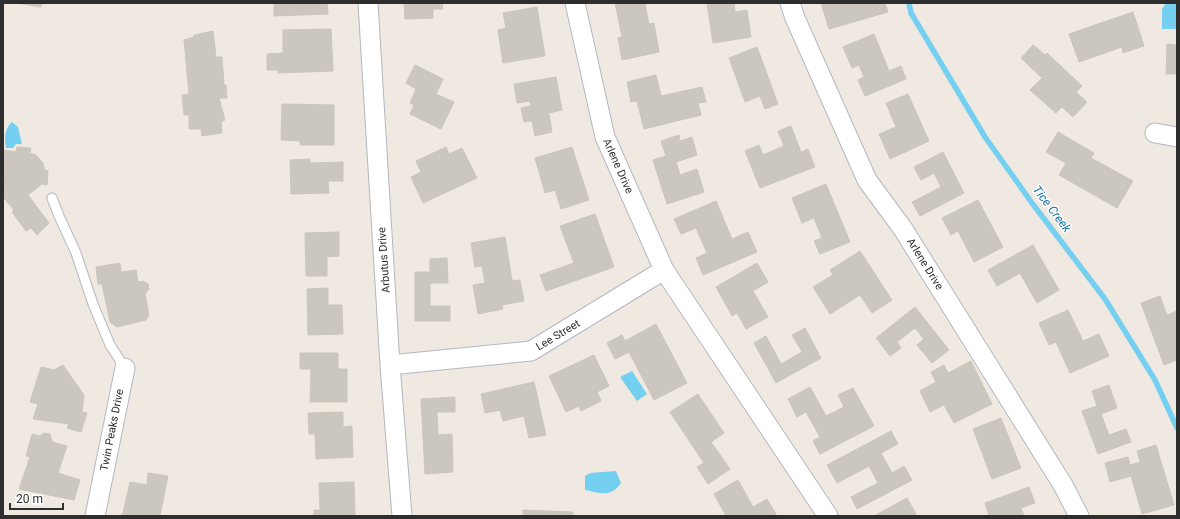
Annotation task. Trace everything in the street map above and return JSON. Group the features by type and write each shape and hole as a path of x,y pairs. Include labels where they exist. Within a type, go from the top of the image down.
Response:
{"street":[{"name":"Arbutus Drive","path":"368,3 390,365 402,516"},
{"name":"Arlene Drive","path":"575,3 605,137 664,270 828,516"},
{"name":"Arlene Drive","path":"790,3 795,18 866,180 903,229 1063,485 1079,516"},
{"path":"1155,133 1177,137"},
{"name":"Lee Street","path":"390,365 531,351 664,270"},
{"name":"Twin Peaks Drive","path":"95,516 125,368"}],"lane":[{"path":"52,198 76,253 93,304 110,345 125,368"}],"water":[{"path":"1166,3 1177,3 1176,29 1162,29 1162,9"},
{"path":"12,122 18,127 22,144 16,144 13,148 6,148 6,134 8,127"},
{"path":"632,371 647,394 637,401 620,377"},
{"path":"616,471 621,483 613,491 605,493 585,490 585,476 590,473"}],"building":[{"path":"17,3 41,3 41,7"},
{"path":"274,3 327,3 328,14 274,16"},
{"path":"404,3 442,3 443,9 433,9 433,18 405,19"},
{"path":"615,3 647,3 645,4 649,24 654,23 659,52 622,60 618,38 622,37"},
{"path":"707,3 734,3 735,12 747,10 751,37 713,43"},
{"path":"821,3 885,3 888,12 829,29"},
{"path":"537,7 545,56 503,63 498,30 506,28 503,13"},
{"path":"1133,12 1144,46 1123,53 1122,47 1079,62 1069,34"},
{"path":"331,29 333,71 278,73 278,70 267,70 267,54 283,53 283,30"},
{"path":"213,31 216,57 222,57 224,85 226,85 227,98 219,98 225,120 221,122 222,133 202,136 201,129 189,129 189,115 184,115 182,95 189,94 184,40 194,37 194,35"},
{"path":"874,34 889,71 901,66 906,79 865,96 858,80 864,77 859,65 852,68 843,47"},
{"path":"1167,44 1177,45 1177,74 1166,74"},
{"path":"1033,45 1045,55 1047,53 1082,86 1076,92 1087,102 1073,117 1062,107 1056,113 1030,90 1042,78 1021,58"},
{"path":"757,47 778,104 765,109 760,96 745,102 729,58"},
{"path":"415,65 443,79 436,94 454,102 441,129 410,114 414,105 410,103 416,89 406,83"},
{"path":"656,75 661,96 702,87 706,102 698,103 701,115 644,129 637,101 631,102 627,82"},
{"path":"556,77 562,110 549,113 552,132 535,136 532,121 524,122 521,108 531,106 530,101 517,103 514,84"},
{"path":"908,94 929,141 890,159 879,134 896,127 886,103"},
{"path":"282,104 334,105 334,145 300,145 300,141 281,140"},
{"path":"791,126 801,152 808,149 815,167 760,188 745,151 759,145 763,155 784,146 778,131"},
{"path":"1058,132 1094,153 1091,158 1133,181 1117,208 1059,175 1066,163 1046,152"},
{"path":"679,135 680,141 692,137 697,155 676,162 680,175 697,169 704,192 667,204 653,160 666,156 661,141"},
{"path":"17,147 31,148 30,153 36,155 43,163 44,169 48,171 47,185 42,184 28,195 49,223 37,235 31,228 26,231 12,212 14,210 3,197 3,150 16,152"},
{"path":"446,147 449,154 462,148 477,178 423,203 411,177 421,172 416,161"},
{"path":"572,147 589,200 561,209 555,190 545,193 535,158"},
{"path":"943,152 964,193 920,216 912,202 941,187 934,173 921,180 914,167"},
{"path":"310,159 310,163 343,162 343,181 328,181 329,193 291,194 290,160"},
{"path":"826,184 850,242 820,254 814,241 822,238 814,218 802,223 792,198"},
{"path":"978,200 1003,247 974,262 958,231 951,235 942,218"},
{"path":"716,201 732,239 748,232 757,252 703,275 696,258 707,253 696,228 681,234 674,219"},
{"path":"595,214 614,267 546,291 540,275 574,263 560,226"},
{"path":"339,232 339,256 327,257 327,276 306,276 305,233"},
{"path":"505,237 512,281 520,280 524,301 502,305 503,309 478,314 473,285 485,283 482,266 475,267 471,243"},
{"path":"1033,245 1059,290 1037,303 1020,273 997,286 988,270"},
{"path":"860,251 892,300 872,313 860,295 830,314 813,287 833,275 830,270"},
{"path":"447,258 448,283 430,283 430,306 450,306 450,321 415,321 415,272 430,272 430,259"},
{"path":"120,263 121,272 136,270 138,282 143,281 148,284 149,289 145,294 149,315 146,320 117,327 110,322 102,284 98,284 96,267"},
{"path":"757,263 768,282 753,291 768,317 746,329 737,313 732,316 716,287"},
{"path":"328,288 328,305 342,305 343,334 308,335 307,289"},
{"path":"1160,296 1167,315 1177,311 1177,360 1164,365 1141,303"},
{"path":"915,307 949,350 932,363 917,345 924,339 915,328 897,342 901,348 890,356 876,338"},
{"path":"1068,310 1083,341 1099,334 1109,356 1070,373 1056,342 1049,345 1039,323"},
{"path":"656,324 687,383 654,400 629,352 615,359 607,343 622,335 625,341"},
{"path":"805,328 821,358 776,383 754,343 766,336 781,364 802,352 792,335"},
{"path":"300,353 338,353 338,369 347,369 347,402 310,402 311,369 300,369"},
{"path":"594,355 609,386 597,392 601,401 581,411 579,406 566,412 549,376"},
{"path":"971,361 992,404 954,423 944,405 930,412 920,391 936,382 931,372 944,365 948,373"},
{"path":"63,365 84,395 82,412 87,413 81,432 67,428 69,424 33,419 38,404 30,402 41,367 54,370"},
{"path":"534,382 546,435 529,438 524,416 503,421 500,410 485,413 481,394"},
{"path":"1109,385 1117,408 1101,414 1109,435 1126,429 1131,442 1098,454 1082,411 1097,406 1092,391"},
{"path":"810,387 826,416 844,407 838,395 853,388 874,426 820,454 813,441 820,437 806,412 797,417 788,399"},
{"path":"698,394 724,433 711,442 730,469 708,484 697,467 704,463 670,412"},
{"path":"455,397 455,412 437,412 438,435 452,434 453,472 425,474 421,399"},
{"path":"343,412 343,427 352,426 353,457 316,459 315,434 309,434 308,413"},
{"path":"1001,418 1021,468 992,479 973,429"},
{"path":"891,431 898,444 881,453 892,473 904,466 912,480 857,509 851,497 878,483 869,466 837,483 827,465"},
{"path":"44,433 50,434 52,442 67,446 58,473 80,480 74,500 19,489 30,457 26,456 32,434 40,436"},
{"path":"1156,445 1174,505 1142,514 1131,476 1110,482 1105,463 1128,457 1130,465 1140,462 1137,451"},
{"path":"148,473 168,476 160,516 121,516 130,482 147,485"},
{"path":"738,480 753,507 767,499 777,516 726,516 714,494"},
{"path":"354,482 355,516 314,516 314,510 320,510 319,483"},
{"path":"1029,487 1035,503 1021,508 1024,516 989,516 985,503"},
{"path":"907,498 916,514 912,516 874,516"},
{"path":"523,510 573,512 573,516 523,516"}],"waterway":[{"name":"Tice Creek","path":"909,3 911,13 985,137 1032,203 1105,299 1155,380 1177,428"}]}
